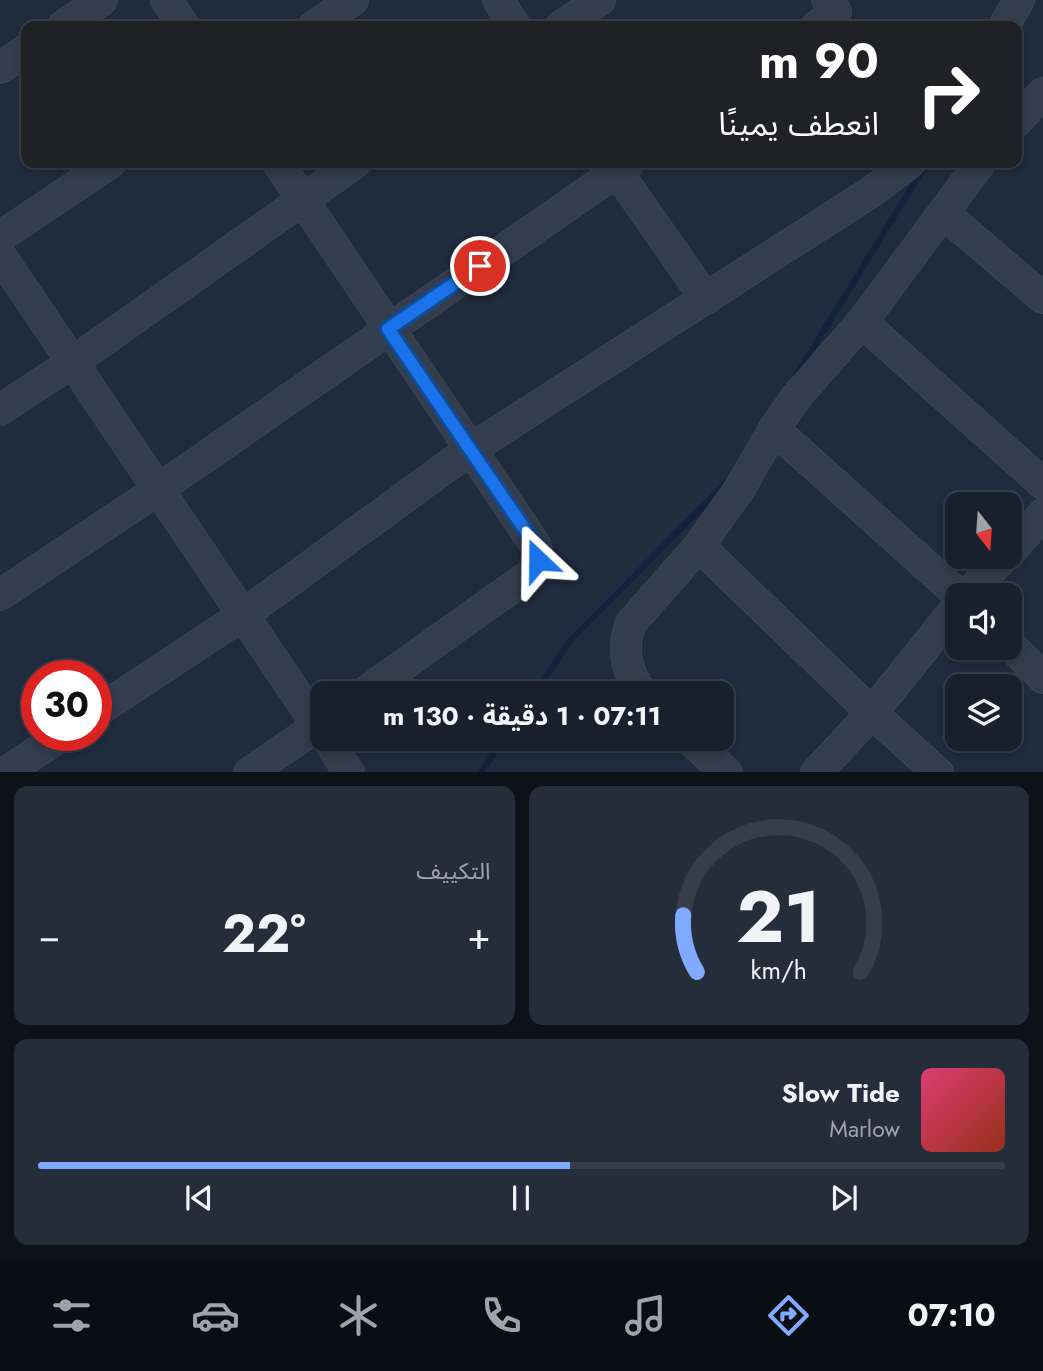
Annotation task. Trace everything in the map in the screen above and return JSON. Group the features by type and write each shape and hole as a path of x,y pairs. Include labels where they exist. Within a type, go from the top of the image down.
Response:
{"street":[{"path":"70,21 102,0"},
{"path":"166,0 181,21"},
{"path":"322,21 353,0"},
{"path":"498,0 512,21"},
{"path":"568,21 600,0"},
{"path":"1007,21 1019,0"},
{"path":"0,68 21,53"},
{"path":"0,237 103,168"},
{"path":"282,168 536,546 538,560 531,574 381,681"},
{"path":"0,410 73,362 348,168"},
{"path":"0,595 159,489 616,168"},
{"path":"620,168 706,299"},
{"path":"112,701 243,615 471,449 871,192 902,168"},
{"path":"633,681 626,658 625,638 631,623 699,546 740,488 774,429 817,370 862,322 976,168"},
{"path":"943,213 1043,298"},
{"path":"0,256 310,713"},
{"path":"862,322 1043,484"},
{"path":"774,429 946,583"},
{"path":"1022,538 1043,513"},
{"path":"699,546 872,713 938,772"},
{"path":"979,583 992,569"},
{"path":"816,772 872,713 945,622"},
{"path":"1022,657 1043,678"},
{"path":"249,772 310,737"},
{"path":"8,766 34,751"},
{"path":"336,751 349,772"},
{"path":"703,751 727,772"}],"waterway":[{"path":"794,379 924,168"},
{"path":"543,681 569,642 727,482"},
{"path":"482,772 495,751"}],"route":[{"path":"480,266 388,329 536,546 538,560"}]}
